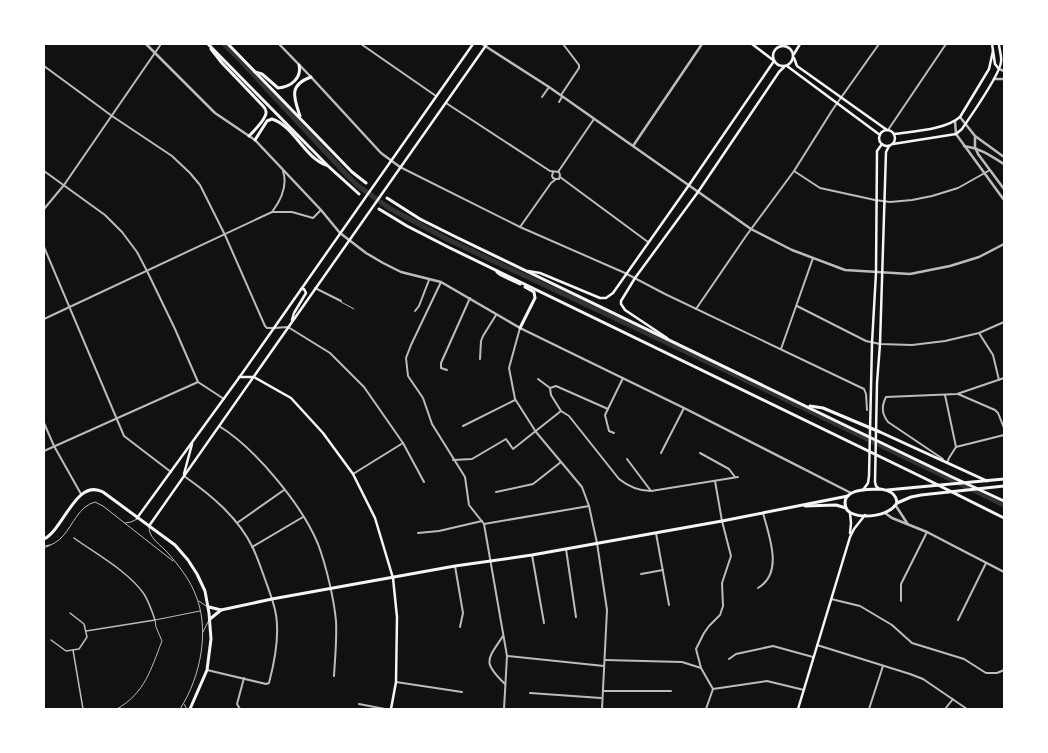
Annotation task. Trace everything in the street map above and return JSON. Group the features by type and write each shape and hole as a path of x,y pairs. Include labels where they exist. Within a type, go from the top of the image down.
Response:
{"main road":[{"path":"208,44 222,63 265,110 266,113 264,117 250,136"},
{"path":"208,44 328,166 358,194"},
{"path":"228,44 352,172 366,183"},
{"path":"138,518 240,377 473,44"},
{"path":"752,44 774,60 779,66 786,66 880,135"},
{"path":"777,44 789,48 794,56 797,66 894,134 896,139 893,144"},
{"path":"668,338 622,307 621,301 635,278 698,192 779,72 792,63 800,44"},
{"path":"894,134 947,126 960,117 989,69 992,44"},
{"path":"880,490 875,484 875,468 877,384 883,273 886,152 889,146 893,144 956,134 962,129 1003,63 999,44"},
{"path":"149,526 486,45"},
{"path":"528,271 540,273 600,298 606,298 613,293 625,273 689,186 774,60 775,50 782,45"},
{"path":"992,51 995,64 999,69"},
{"path":"255,72 262,74 278,88 284,88 296,79 299,74 300,65"},
{"path":"300,118 294,98 294,92 304,79 311,77"},
{"path":"255,140 267,121 272,119 276,120 284,126 318,162 328,166"},
{"path":"888,130 884,131 880,135 879,140 882,144 889,146"},
{"path":"863,490 868,483 869,465 872,343 876,273 877,151 882,144"},
{"path":"387,198 420,219 1004,501"},
{"path":"379,209 407,226 1004,518"},
{"path":"494,269 501,275 527,287 535,295 533,303 520,328"},
{"path":"292,321 294,312 306,293 301,289"},
{"path":"240,377 254,377 291,398 323,433 353,474 375,518 393,578 397,617 396,682 391,709"},
{"path":"806,406 823,408 880,432 987,481"},
{"path":"184,476 190,449 195,438"},
{"path":"209,607 221,610 330,588 656,533 795,507 863,490 887,490 1004,479"},
{"path":"795,507 836,505 846,508 850,512 866,515 879,515 885,513 896,504 911,497 1004,485"},
{"path":"44,539 55,531 81,494 91,490 101,491 175,545 188,560 205,591 209,607 211,639 207,670 188,709"},
{"path":"887,490 894,495 896,504"},
{"path":"846,508 845,503 849,494"},
{"path":"850,512 850,537"},
{"path":"798,709 850,537 854,529 866,515"},
{"path":"210,619 221,610"}],"street":[{"path":"146,44 215,113 255,140 281,166 340,233 377,260 400,272 430,278 441,282 520,328 684,408 849,494"},
{"path":"44,209 64,185 161,44"},
{"path":"279,44 381,153 400,168 520,227 625,273 864,389 866,394 867,410"},
{"path":"361,44 436,96"},
{"path":"482,44 486,45 562,95 751,229 792,250 846,270 910,274 950,266 978,257 1004,244"},
{"path":"559,102 579,68 579,65 563,44"},
{"path":"633,146 702,44"},
{"path":"696,308 751,229 794,171 838,103 880,44"},
{"path":"888,130 946,44"},
{"path":"44,66 112,116 172,156 190,173 200,185 225,235 263,323 267,328 288,327 330,353 364,387 403,443 424,482"},
{"path":"999,69 1004,71"},
{"path":"994,79 1004,79"},
{"path":"542,97 550,87"},
{"path":"446,103 553,173 559,173"},
{"path":"960,117 975,136 1004,157"},
{"path":"594,119 561,168 559,173 560,177 648,242"},
{"path":"955,121 956,134 1004,200"},
{"path":"975,136 975,147 978,154 1004,189"},
{"path":"964,146 975,147 984,151 1004,164"},
{"path":"272,212 280,199 285,186 286,179 281,166"},
{"path":"794,171 820,188 884,202 912,200 932,196 958,188 990,170"},
{"path":"44,171 105,215 118,228 136,252 147,271 175,329 198,382 224,399"},
{"path":"553,173 555,179"},
{"path":"520,227 551,184 555,179 560,177"},
{"path":"555,179 565,182"},
{"path":"44,319 272,212 292,212 313,218 321,210"},
{"path":"44,247 124,436 171,472"},
{"path":"781,349 813,258"},
{"path":"416,310 430,278"},
{"path":"441,282 406,358 408,376 423,398 432,424 464,477 469,505 484,524 507,656 504,709"},
{"path":"315,288 341,302"},
{"path":"447,370 441,368 441,363 470,298"},
{"path":"797,306 872,343 880,344 912,345 945,341 978,333 1004,322"},
{"path":"480,359 481,341 496,314"},
{"path":"520,328 509,368 515,400 536,432 582,487 589,506 597,543 607,610 602,709"},
{"path":"978,333 993,355 999,380"},
{"path":"614,433 609,431 605,415 623,378"},
{"path":"1004,378 957,394 886,397 882,404 883,415 888,422 948,463 949,458 956,447 1004,435"},
{"path":"538,379 550,388 551,395 561,411 569,416 619,479 629,486 642,491 651,491 738,477"},
{"path":"44,451 198,382"},
{"path":"550,388 556,386 608,409"},
{"path":"957,394 995,410 998,413 1004,428"},
{"path":"945,395 956,447"},
{"path":"463,426 515,400"},
{"path":"661,453 684,408"},
{"path":"453,460 472,459 506,439 513,449 561,411"},
{"path":"44,423 54,446 81,494"},
{"path":"219,426 234,437 256,457 284,490 303,517 318,544 330,588 336,622 334,676"},
{"path":"353,474 403,443"},
{"path":"700,454 729,469 735,477"},
{"path":"627,459 651,491"},
{"path":"496,492 533,484 561,462"},
{"path":"184,476 215,499 237,523 252,547 272,599 278,624 276,654 269,683 266,684 207,670"},
{"path":"706,709 713,689 701,668 696,649 709,626 720,615 723,606 722,583 731,556 722,521 715,481"},
{"path":"237,523 284,490"},
{"path":"896,504 907,523"},
{"path":"484,524 589,506"},
{"path":"758,588 765,584 769,578 773,565 771,548 763,513"},
{"path":"885,513 892,518 927,532 1004,572"},
{"path":"252,547 303,517"},
{"path":"418,533 439,531 482,521"},
{"path":"901,601 901,584 927,532"},
{"path":"656,533 669,605"},
{"path":"74,538 126,575 137,585 147,600 155,620 86,631"},
{"path":"566,549 576,617"},
{"path":"532,555 544,623"},
{"path":"958,620 986,563"},
{"path":"455,566 463,613 460,627"},
{"path":"641,574 663,570"},
{"path":"832,599 860,606 892,625 912,643 964,659 986,673 1004,670"},
{"path":"50,640 66,651 79,649 87,637 86,631 84,624 70,614"},
{"path":"503,635 490,656 488,663 494,673 505,684"},
{"path":"817,645 923,679 967,709"},
{"path":"729,659 736,654 773,646 813,657"},
{"path":"73,650 83,709"},
{"path":"507,656 604,666"},
{"path":"605,660 682,662 701,668"},
{"path":"869,709 883,666"},
{"path":"240,709 237,704 244,678"},
{"path":"713,689 767,680 804,690"},
{"path":"396,682 462,692"},
{"path":"603,691 671,691"},
{"path":"530,693 602,698"},
{"path":"945,709 953,699"},
{"path":"359,704 385,709"}],"lane":[{"path":"341,302 354,309"},
{"path":"44,547 53,544 62,538 80,512 92,502 97,502 176,563"},
{"path":"125,523 131,522 138,518"},
{"path":"149,526 149,531 152,538 165,549 188,579 198,601 203,628 198,670 184,704 180,709"},
{"path":"198,601 209,607"},
{"path":"117,709 129,701 140,690 152,668 162,641 156,627 155,620 200,611"},
{"path":"203,632 210,619"},
{"path":"184,704 188,709"}],"waterway":[{"path":"224,44 357,185 389,208 447,239 727,371 1004,505"}]}
